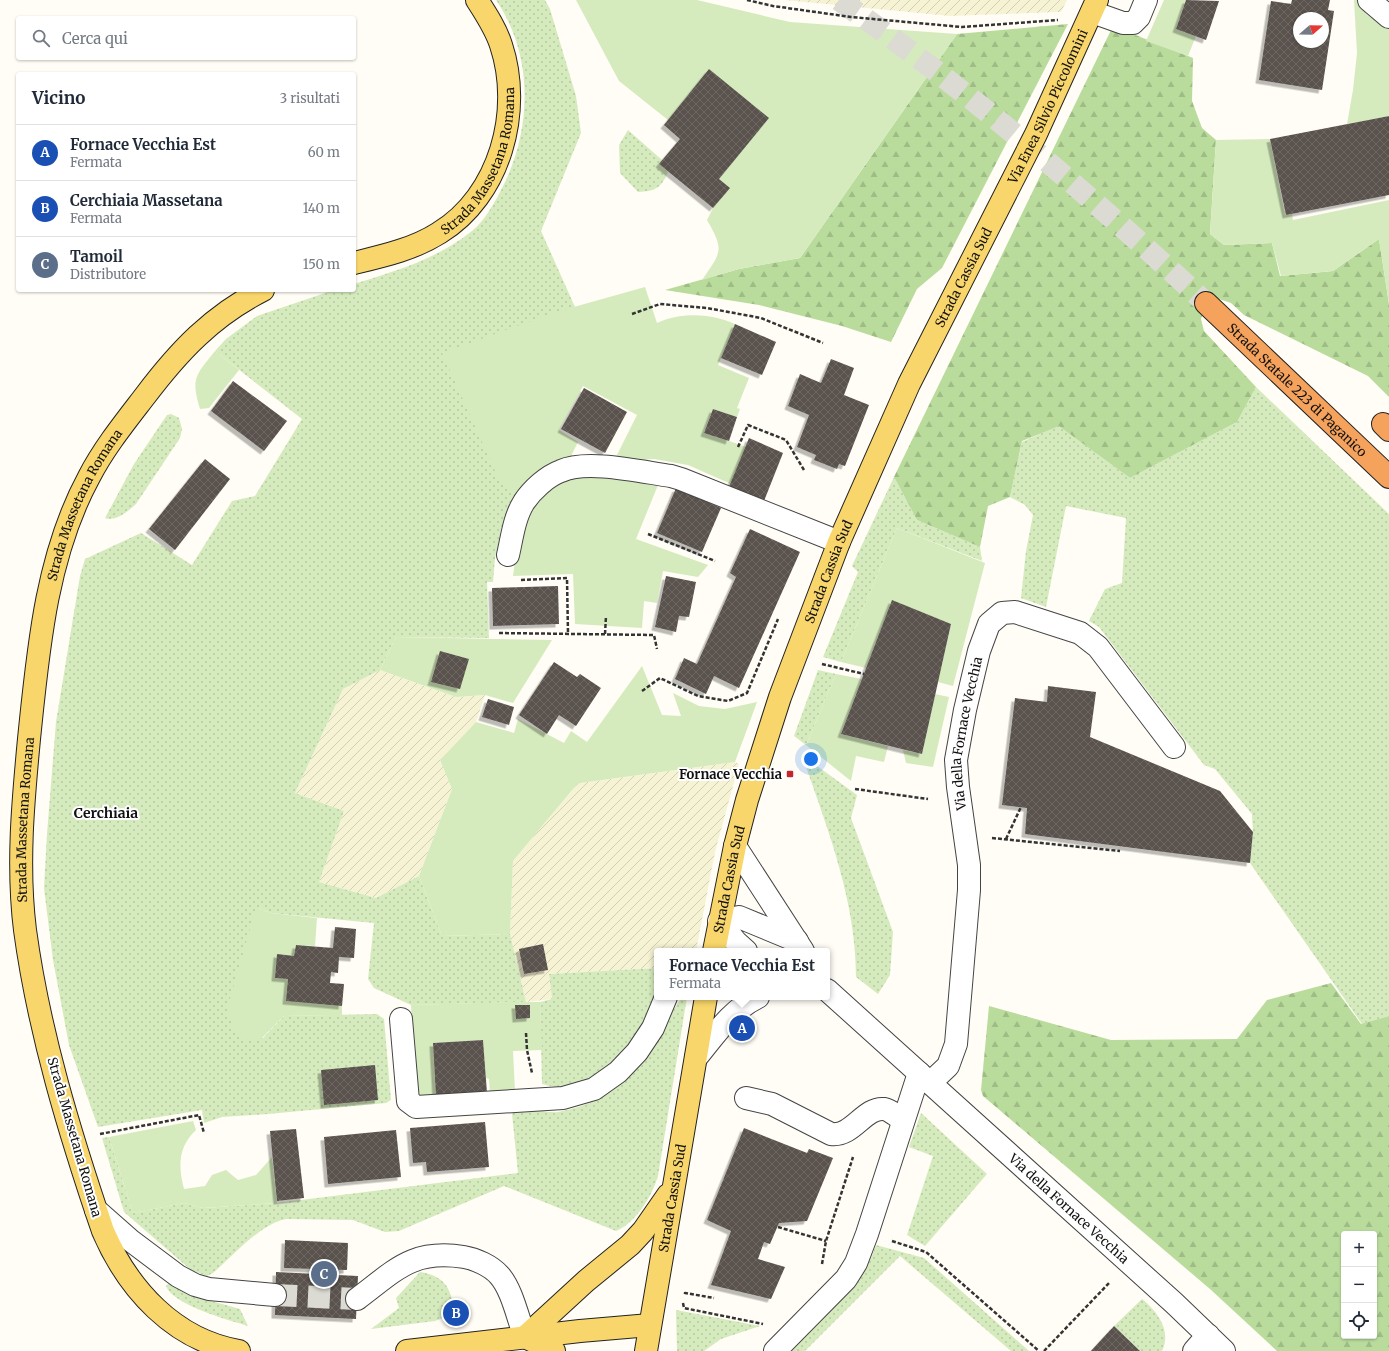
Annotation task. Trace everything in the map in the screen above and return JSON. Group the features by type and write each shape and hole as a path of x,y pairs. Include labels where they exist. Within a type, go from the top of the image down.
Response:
{"highway":[{"name":"Strada Statale 223 di Paganico","path":"1206,303 1389,477"}],"main road":[{"name":"Strada Massetana Romana","path":"356,262 407,248 439,234 469,208 489,179 496,165 508,119 508,81 501,46 495,30 477,0"},
{"name":"Via Enea Silvio Piccolomini","path":"997,212 1036,134 1095,6"},
{"name":"Strada Cassia Sud","path":"714,948 735,846 747,800 780,697 839,542 905,391 997,212"},
{"name":"Strada Massetana Romana","path":"238,1351 202,1341 170,1321 153,1306 131,1281 116,1259 103,1231 74,1140 37,997 25,929 21,864 22,808 33,696 49,592 56,560 76,502 95,465 153,385 203,329 241,301 259,292"},
{"name":"Strada Cassia Sud","path":"646,1351 706,1000"},
{"path":"525,1337 586,1281 630,1245 656,1213 673,1187"},
{"path":"407,1351 525,1337 650,1325"},
{"path":"525,1337 554,1351"}],"street":[{"path":"1095,6 1123,23 1133,23 1138,17 1146,0"},
{"path":"1370,0 1389,17"},
{"path":"508,555 514,527 524,503 543,482 562,470 587,466 641,472 680,479 839,542"},
{"name":"Via della Fornace Vecchia","path":"774,1351 851,1272 860,1254 867,1234 903,1120 924,1078 948,1066 956,1044 969,890 969,865 960,804 956,760 965,710 979,651 989,624 1002,613 1015,612 1086,636 1098,647 1174,747"},
{"path":"735,846 800,946"},
{"path":"743,948 719,921 739,917 800,946"},
{"name":"Via della Fornace Vecchia","path":"830,993 1224,1351"},
{"path":"401,1019 408,1101 416,1107 563,1098 582,1094 606,1082 618,1072 648,1037 665,1000"},
{"path":"696,1058 727,1020 739,1008 753,1000"},
{"path":"746,1098 772,1104 831,1134 837,1135 847,1131 866,1116 877,1110 885,1110 903,1120"},
{"path":"96,1210 130,1240 178,1276 195,1285 209,1289 275,1295"},
{"path":"357,1299 400,1267 415,1259 431,1255 444,1254 470,1258 486,1265 499,1275 507,1289 525,1337"},
{"path":"1194,1351 1208,1335"}],"path":[{"path":"747,0 773,6 851,16 962,27 1064,19"},
{"path":"632,314 660,304 707,308 761,318 823,343"},
{"path":"738,447 748,425 786,440 804,470"},
{"path":"648,534 715,561"},
{"path":"508,555 506,580 567,578 568,634"},
{"path":"642,691 660,678 698,696 728,701 747,694 781,613"},
{"path":"606,616 606,634"},
{"path":"499,633 654,635 657,649"},
{"path":"816,662 864,674"},
{"path":"855,789 928,799"},
{"path":"1006,839 1021,807"},
{"path":"991,838 1120,851"},
{"path":"526,1033 527,1050 537,1099"},
{"path":"74,1140 199,1115 204,1133"},
{"path":"829,1295 822,1269 822,1259 826,1241 866,1116"},
{"path":"778,1227 826,1241"},
{"path":"867,1234 926,1252 1039,1351"},
{"path":"1044,1351 1112,1280"},
{"path":"714,1298 686,1293 684,1308 765,1324 797,1327"}],"shaded area":[{"path":"784,0 1067,0 1061,12 950,16"},
{"path":"380,670 456,697 485,695 476,722 440,760 452,789 419,876 376,898 319,882 344,811 295,793 343,689"},
{"path":"735,762 739,764 715,852 697,948 654,948 654,968 549,974 552,999 526,1002 510,934 513,861 573,789 580,783"}],"green space":[{"path":"496,0 545,0 550,9 576,96 581,133 541,231 575,307 518,497 502,526 495,558 493,582 487,582 489,638 396,637 380,670 343,689 295,793 344,811 319,882 376,898 419,876 442,936 510,934 526,1002 411,1005 374,988 368,979 374,923 271,913 259,908 262,1039 284,1016 377,1014 384,1019 391,1100 386,1103 222,1117 204,1123 202,1110 98,1127 69,1045 53,960 44,888 56,722 80,576 85,559 141,533 192,565 232,501 255,496 302,419 215,351 226,339 257,316 328,292 356,292 356,283 401,269 430,257 459,241 472,231 484,218 491,208 511,169 523,120 525,95 523,70 518,46 509,22"},
{"path":"576,0 697,0 790,22 957,34 800,258 739,269 702,280 717,257 718,251 718,245 713,230 707,220 713,208 729,188 719,179 768,117 709,70 668,120 619,81"},
{"path":"1164,0 1186,0 1176,29 1196,36 1188,56 1146,41"},
{"path":"1354,0 1357,0 1367,15 1389,28 1389,116 1347,124 1357,53"},
{"path":"1068,24 942,268 917,289 891,342 842,326 759,305 665,290 739,269 800,258 957,34"},
{"path":"1113,26 1193,58 1192,101 1202,128 1216,140 1210,234 1224,245 1272,243 1280,276 1333,271 1379,239 1389,304 1389,397 1368,376 1244,315 1231,303 1216,298 1206,303 1201,319 1204,331 1256,387 1237,422 1130,478 1059,426 1022,441 1010,497 988,506 980,547 917,520 894,477"},
{"path":"628,130 662,160 659,164 668,172 663,182 657,188 649,191 638,192 620,173 619,145"},
{"path":"1270,139 1285,215 1292,214 1293,220 1389,200 1389,304 1379,239 1333,271 1281,276 1272,243 1224,245 1210,234 1216,140"},
{"path":"645,287 657,323 666,319 696,315 726,320 735,324 718,365 749,378 737,408 740,409 737,417 713,409 704,432 746,447 731,484 688,465 654,459 614,461 637,415 583,386 559,430 578,442 570,458 518,497 500,482 442,353 556,312"},
{"path":"215,351 239,370 209,408 200,409 196,390 197,378 203,366"},
{"path":"1256,387 1389,514 1389,1016 1362,1024 1250,863 1253,832 1252,814 1215,769 1204,765 1099,627 1089,621 1105,589 1122,583 1126,518 1066,506 1046,607 1021,598 1026,551 1033,515 1025,505 1010,497 1022,442 1059,425 1130,478 1237,422"},
{"path":"171,414 179,418 182,429 180,438 136,504 126,513 118,517 109,519 105,518 134,464 167,415"},
{"path":"894,477 917,520 980,547 982,561 897,528 841,662 823,657 858,572 852,566"},
{"path":"576,478 616,478 658,485 636,539 708,565 698,577 663,571 657,603 644,601 642,628 575,624 573,574 513,576 515,561 531,508 543,494 562,481"},
{"path":"897,528 985,563 953,686 938,682 951,624 892,601 866,668 841,662"},
{"path":"396,637 552,640 513,703 485,695 456,697 380,670"},
{"path":"642,666 662,715 681,716 673,693 699,706 725,709 757,702 735,762 580,783 573,789 513,861 510,934 442,936 419,876 452,789 440,760 476,722 514,733 518,719 564,743 571,731 587,742"},
{"path":"818,670 836,674 806,745 794,736"},
{"path":"836,674 862,679 841,734 888,746 884,762 856,756 851,781 806,745"},
{"path":"935,694 949,697 933,767 906,763 903,750 922,754"},
{"path":"802,755 857,795 851,818 893,932 890,975 878,994 856,977 855,948 846,892 830,837"},
{"path":"259,908 271,913 317,918 315,946 296,945 294,956 275,978 288,979 342,1006 342,1015 284,1016 261,1039 248,1041 233,1027 227,1009 255,911"},
{"path":"654,968 653,1001 640,1031 621,1058 609,1069 591,1081 558,1087 542,1084 540,1002 552,999 549,974"},
{"path":"1331,983 1361,1024 1389,1016 1389,1351 1277,1351 1210,1289 983,1096 981,1090 989,1006 1111,1040 1237,1039 1267,1000"},
{"path":"680,1000 687,1000 658,1176 652,1192 642,1208 630,1222 616,1231 504,1186 399,1231 385,1232 353,1220 286,1219 276,1222 257,1234 213,1273 207,1276 191,1270 124,1212 102,1138 109,1137 133,1213 184,1203 203,1208 277,1203 518,1173 512,1113 537,1111 558,1112 582,1106 603,1096 619,1084 633,1070"},
{"path":"540,1002 542,1050 513,1051 515,1091 490,1093 489,1079 486,1078 483,1040 433,1043 436,1096 417,1097 411,1005"},
{"path":"921,1113 987,1174 925,1246 907,1235 933,1156 909,1147"},
{"path":"193,1121 196,1130 186,1143 181,1157 180,1165 184,1189 205,1186 212,1175 226,1170 238,1180 256,1175 272,1157 277,1203 203,1208 184,1203 133,1213 109,1137"},
{"path":"876,1245 924,1258 1029,1351 1011,1351 900,1256 805,1351 790,1351 827,1315 851,1288 862,1274"},
{"path":"420,1272 440,1279 450,1292 454,1306 446,1317 435,1321 371,1329 399,1308 396,1298"},
{"path":"168,1284 173,1284 186,1294 240,1309 248,1326 202,1311 190,1305 171,1293 166,1286"},
{"path":"1142,1299 1158,1315 1164,1329 1165,1344 1162,1351 1140,1351 1114,1326"},
{"path":"676,1310 760,1326 721,1339 704,1351 677,1351"}],"building":[{"path":"1186,0 1219,1 1206,40 1176,29"},
{"path":"1292,0 1330,0 1328,10 1334,11 1329,44 1329,12 1293,12 1293,48 1328,48 1322,90 1259,80 1271,1 1291,4"},
{"path":"709,69 769,118 719,179 730,188 713,208 659,164 680,139 664,125"},
{"path":"1389,116 1389,195 1286,215 1270,139"},
{"path":"735,324 776,342 762,375 721,358"},
{"path":"831,359 854,368 844,395 869,405 845,466 839,464 837,469 814,460 816,455 797,447 809,415 788,406 800,374 821,383"},
{"path":"233,381 287,421 264,451 211,411"},
{"path":"584,388 627,412 605,453 561,429"},
{"path":"713,409 737,417 729,441 704,433"},
{"path":"749,438 783,453 764,501 729,487"},
{"path":"205,459 230,479 175,550 149,529"},
{"path":"676,488 721,508 702,552 657,533"},
{"path":"750,529 800,552 739,688 714,676 706,694 675,679 684,658 697,664 736,577 730,573"},
{"path":"666,576 696,582 689,617 679,616 676,632 655,627"},
{"path":"558,586 559,624 493,626 492,588"},
{"path":"892,600 951,624 922,754 841,734"},
{"path":"440,651 469,659 460,689 431,682"},
{"path":"554,662 577,677 580,674 601,688 576,726 559,715 547,734 519,715"},
{"path":"1048,686 1096,692 1090,737 1220,791 1253,832 1250,863 1025,834 1027,808 1002,805 1015,698 1047,702"},
{"path":"488,699 514,707 509,725 482,717"},
{"path":"335,927 356,929 354,958 339,957 338,973 331,972 330,983 344,984 342,1006 286,1001 288,979 275,978 277,954 294,956 296,945 333,948"},
{"path":"543,944 548,970 524,974 519,949"},
{"path":"515,1005 530,1005 530,1018 516,1019"},
{"path":"483,1040 487,1093 436,1096 433,1043"},
{"path":"375,1065 378,1100 324,1105 321,1070"},
{"path":"485,1122 489,1167 427,1172 426,1162 413,1163 410,1128"},
{"path":"744,1128 807,1153 809,1149 833,1158 807,1221 779,1223 770,1244 764,1242 758,1259 785,1267 771,1299 711,1285 731,1231 707,1220"},
{"path":"296,1129 304,1198 277,1201 270,1131"},
{"path":"396,1130 401,1177 328,1184 324,1137"},
{"path":"285,1240 348,1243 347,1270 284,1268"},
{"path":"276,1272 358,1276 356,1319 275,1315"},
{"path":"1114,1326 1140,1351 1091,1351"}],"tunnel":[{"path":"839,0 888,35 982,107 1118,223 1206,303"},
{"path":"275,1295 357,1299"}],"place":[{"name":"Fornace Vecchia","path":"790,774"},
{"name":"Fornace Vecchia Est","path":"742,1028"},
{"name":"Tamoil","path":"324,1274"},
{"name":"Cerchiaia Massetana","path":"456,1313"}],"district":[{"name":"Cerchiaia","path":"106,813"}]}
